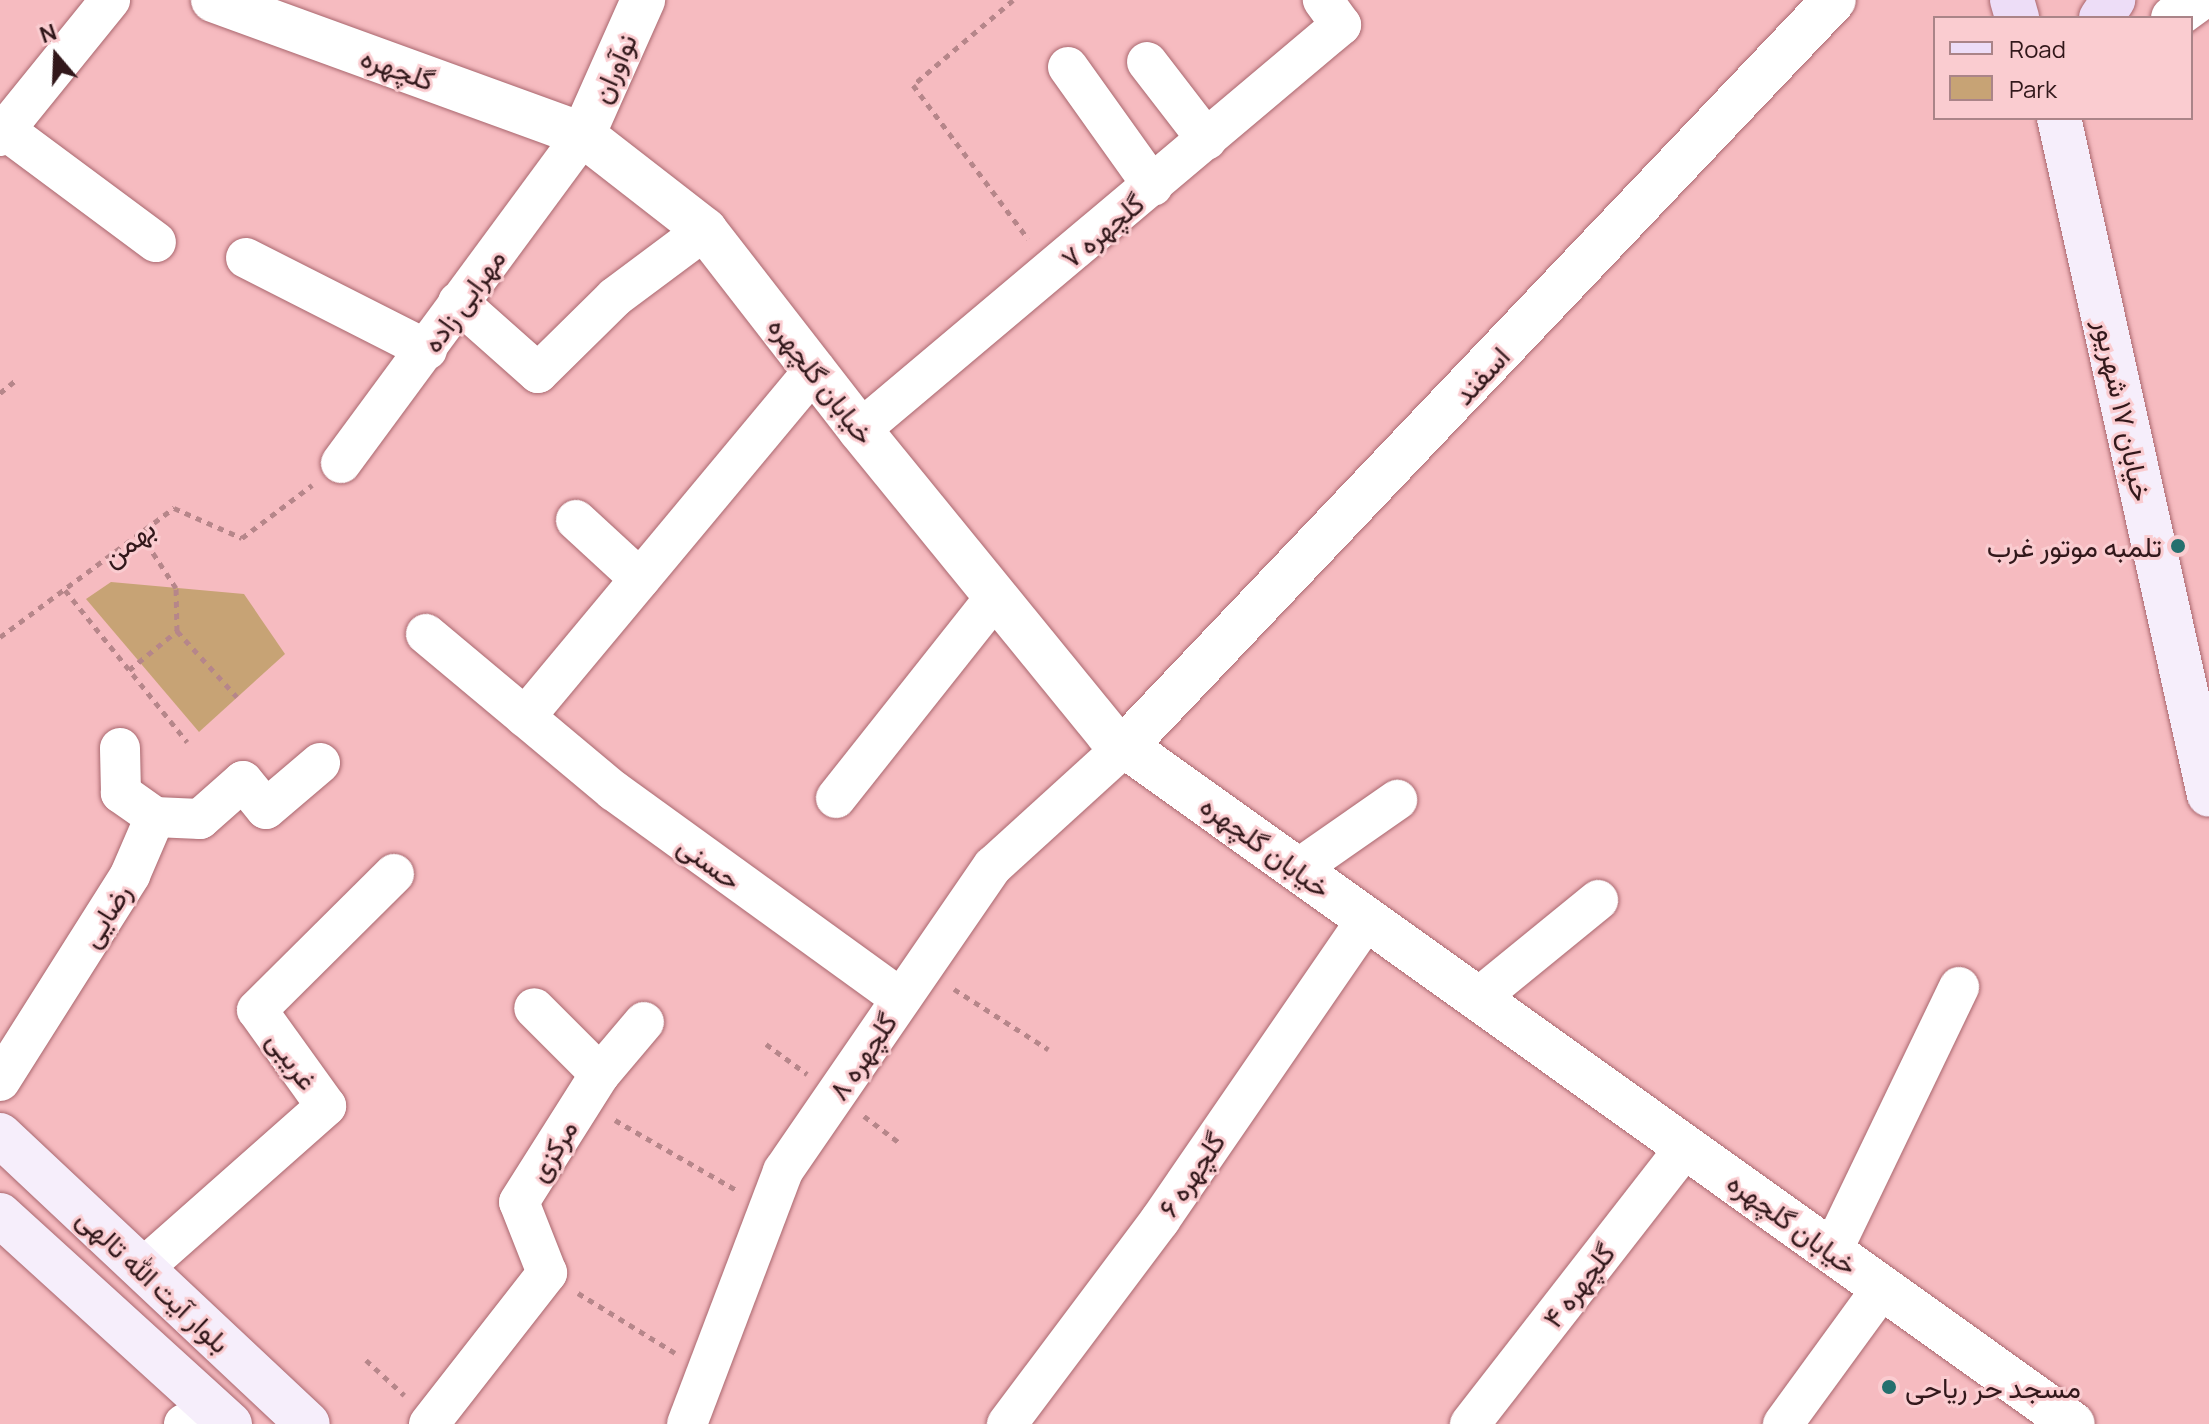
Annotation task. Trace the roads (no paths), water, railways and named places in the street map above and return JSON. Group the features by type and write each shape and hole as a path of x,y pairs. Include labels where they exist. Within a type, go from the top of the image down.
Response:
{"main road":[{"name":"خیابان ۱۷ شهریور","path":"2059,120 2209,795"},
{"name":"بلوار آیت الله تالهی","path":"0,1135 308,1424"},
{"name":"بلوار آیت الله تالهی","path":"0,1215 209,1419"},
{"path":"209,1419 251,1371"}],"street":[{"path":"110,0 2,133 156,242"},
{"name":"گلچهره","path":"213,0 583,135"},
{"name":"نوآوران","path":"583,135 643,0"},
{"name":"اسفند","path":"1125,746 1834,0"},
{"path":"2176,16 2198,0"},
{"name":"گلچهره ۷","path":"860,430 1053,272 1207,140 1332,13"},
{"path":"1147,62 1207,140"},
{"path":"1068,67 1153,186"},
{"name":"خیابان گلچهره","path":"583,135 705,230 860,430 1108,734 2073,1424"},
{"name":"مهرابی زاده","path":"341,463 583,135"},
{"path":"458,302 538,373 615,297 705,230"},
{"path":"246,258 427,350"},
{"path":"525,717 815,369"},
{"path":"576,520 640,579"},
{"path":"836,798 996,596"},
{"name":"حسنی","path":"426,634 614,791 912,984"},
{"name":"گلچهره ۸","path":"687,1424 783,1171 993,866 1125,746"},
{"path":"120,748 121,793 155,817 200,819 243,781 266,809 320,763"},
{"path":"1298,869 1397,800"},
{"name":"رضایی","path":"0,1081 130,875 155,817"},
{"name":"غریبی","path":"142,1269 326,1106 257,1010 394,874"},
{"path":"1478,998 1598,900"},
{"name":"گلچهره ۶","path":"1007,1424 1160,1220 1367,919"},
{"path":"1832,1251 1959,987"},
{"path":"534,1008 592,1088 644,1022"},
{"name":"مرکزی","path":"431,1422 547,1273 519,1202 592,1088"},
{"name":"گلچهره ۴","path":"1470,1424 1686,1147"},
{"path":"1783,1424 1882,1288"}],"place":[{"name":"تلمبه موتور غرب","path":"2178,546"},
{"name":"مسجد حر ریاحی","path":"1889,1387"}]}
